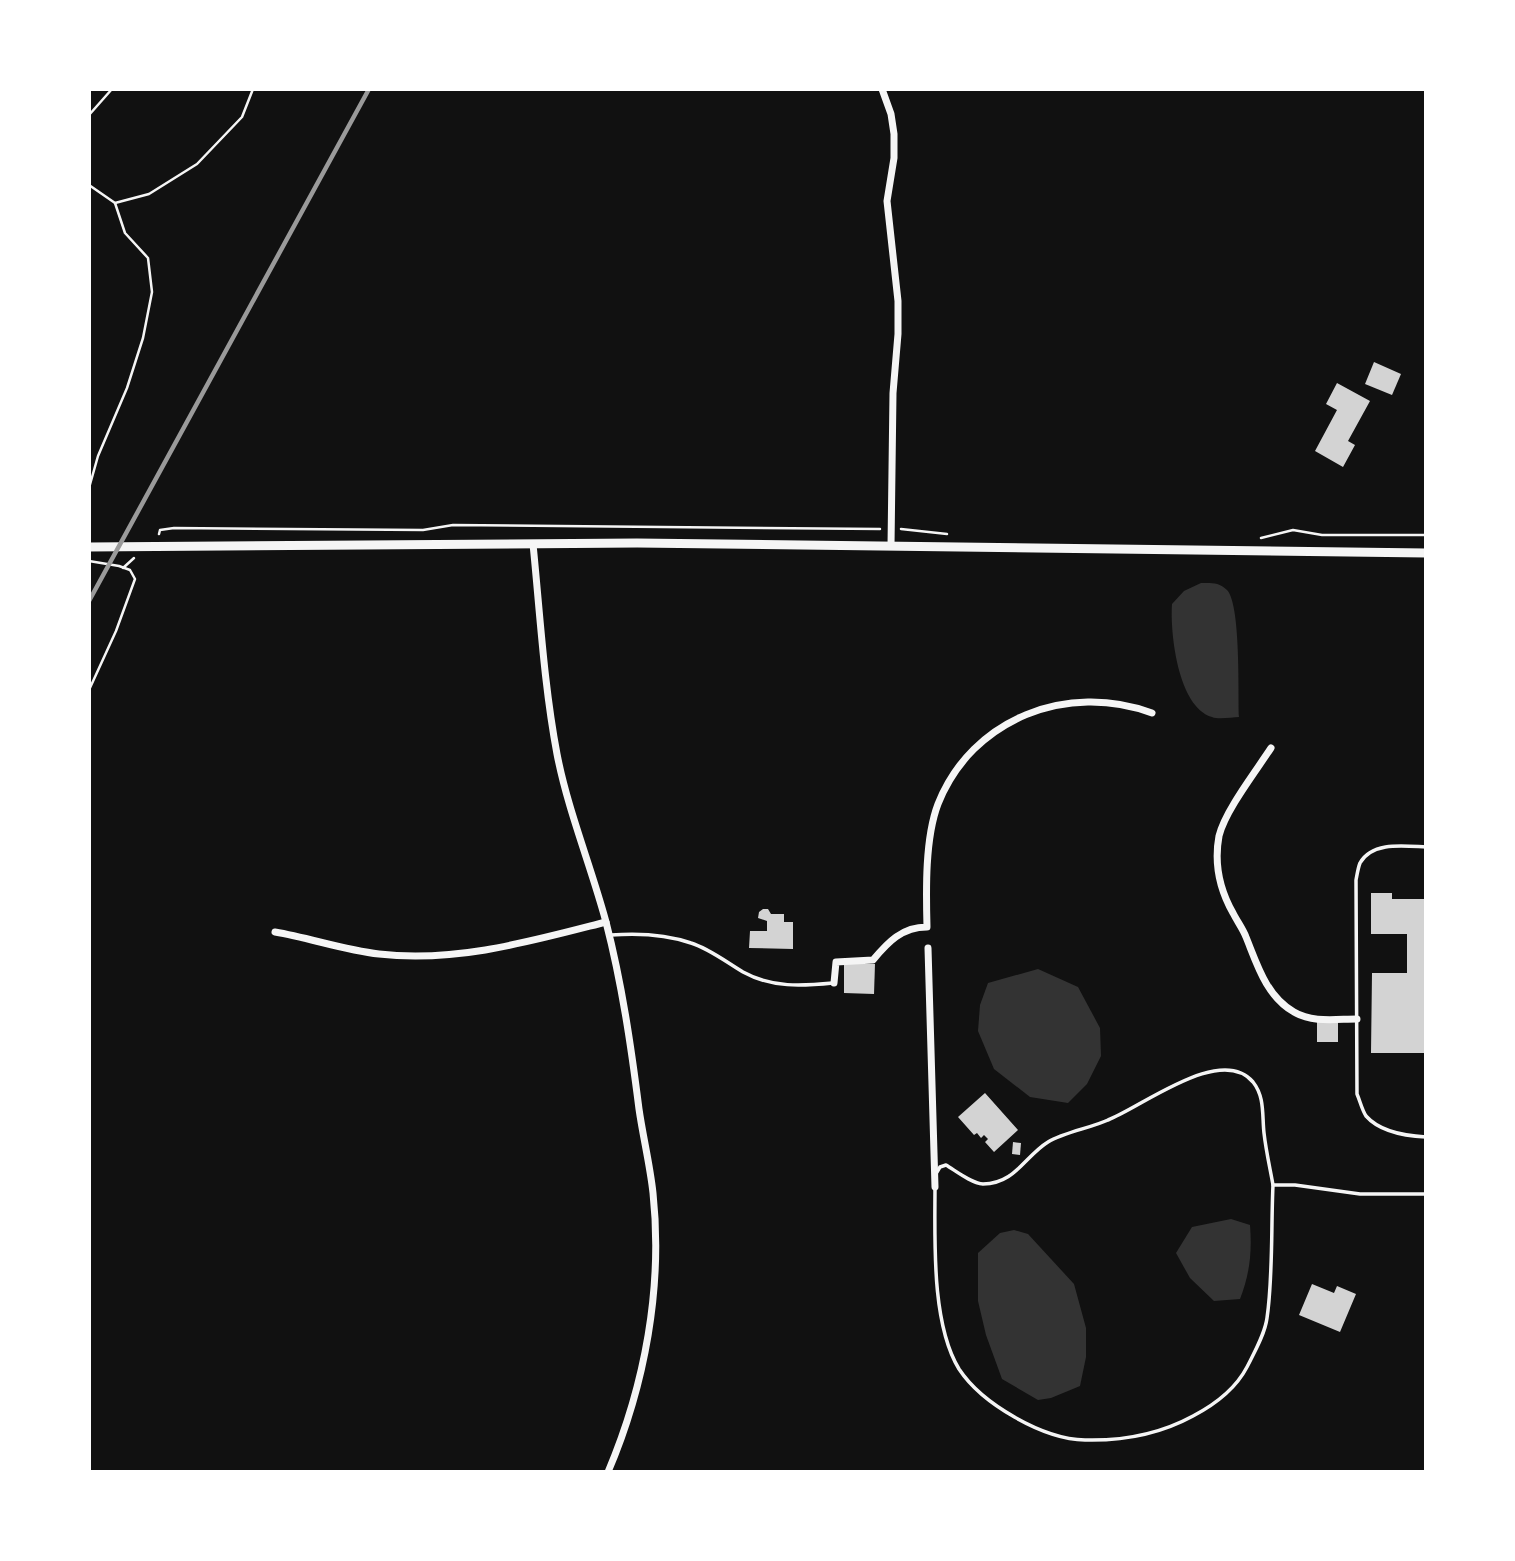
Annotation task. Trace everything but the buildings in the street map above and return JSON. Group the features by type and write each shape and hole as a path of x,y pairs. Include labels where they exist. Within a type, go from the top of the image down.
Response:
{"street":[{"path":"882,89 891,114 894,134 894,158 887,201 898,301 893,393 891,546"},
{"path":"533,544 547,683 558,756 606,922 627,1016 653,1193 655,1286 638,1386 625,1432 608,1472"},
{"path":"89,547 533,544 1426,552"},
{"path":"834,983 836,961 873,960 890,939 915,927 926,927 932,833 939,804 957,770 974,749 1028,712 1065,703 1112,702 1152,713"},
{"path":"1271,748 1225,819 1219,836 1218,871 1222,888 1246,936 1259,972 1274,995 1293,1012 1308,1018 1357,1018"},
{"path":"275,932 380,954 417,956 514,946 606,922"},
{"path":"928,948 934,1187"}],"lane":[{"path":"1426,846 1389,846 1373,851 1361,862 1356,880 1357,1094 1365,1115 1380,1127 1408,1136 1426,1137"},
{"path":"608,935 654,935 693,943 722,957 743,972 779,984 800,987 834,983"},
{"path":"1222,1069 1241,1074 1252,1082 1262,1100 1264,1135 1273,1185 1267,1321 1246,1370 1219,1402 1176,1425 1135,1437 1082,1440 1034,1427 990,1403 959,1368 945,1333 938,1298 934,1187 936,1173 940,1167 946,1165 981,1184 1000,1181 1024,1166 1048,1142 1110,1120 1199,1073 1222,1069"},
{"path":"1273,1185 1295,1185 1360,1194 1426,1194"}],"path":[{"path":"89,115 112,89"},
{"path":"115,203 149,194 197,164 242,117 253,89"},
{"path":"89,185 115,203 125,233 148,258 152,292 143,338 127,388 98,456 89,488"},
{"path":"89,561 130,570 135,579 116,631 89,690"}],"shaded area":[{"path":"1201,583 1215,584 1227,590 1235,613 1239,717 1215,718 1200,710 1191,699 1178,668 1172,604 1184,591"},
{"path":"1038,969 1078,987 1100,1028 1101,1056 1087,1084 1068,1103 1030,1097 994,1069 978,1031 980,1005 988,983"},
{"path":"1231,1219 1250,1225 1248,1271 1240,1299 1214,1301 1190,1278 1176,1253 1192,1227"},
{"path":"1014,1230 1028,1234 1074,1284 1086,1328 1086,1357 1080,1386 1051,1398 1038,1400 1002,1379 986,1335 978,1301 978,1253 1000,1233"}],"railway":[{"path":"89,601 369,89"}]}
